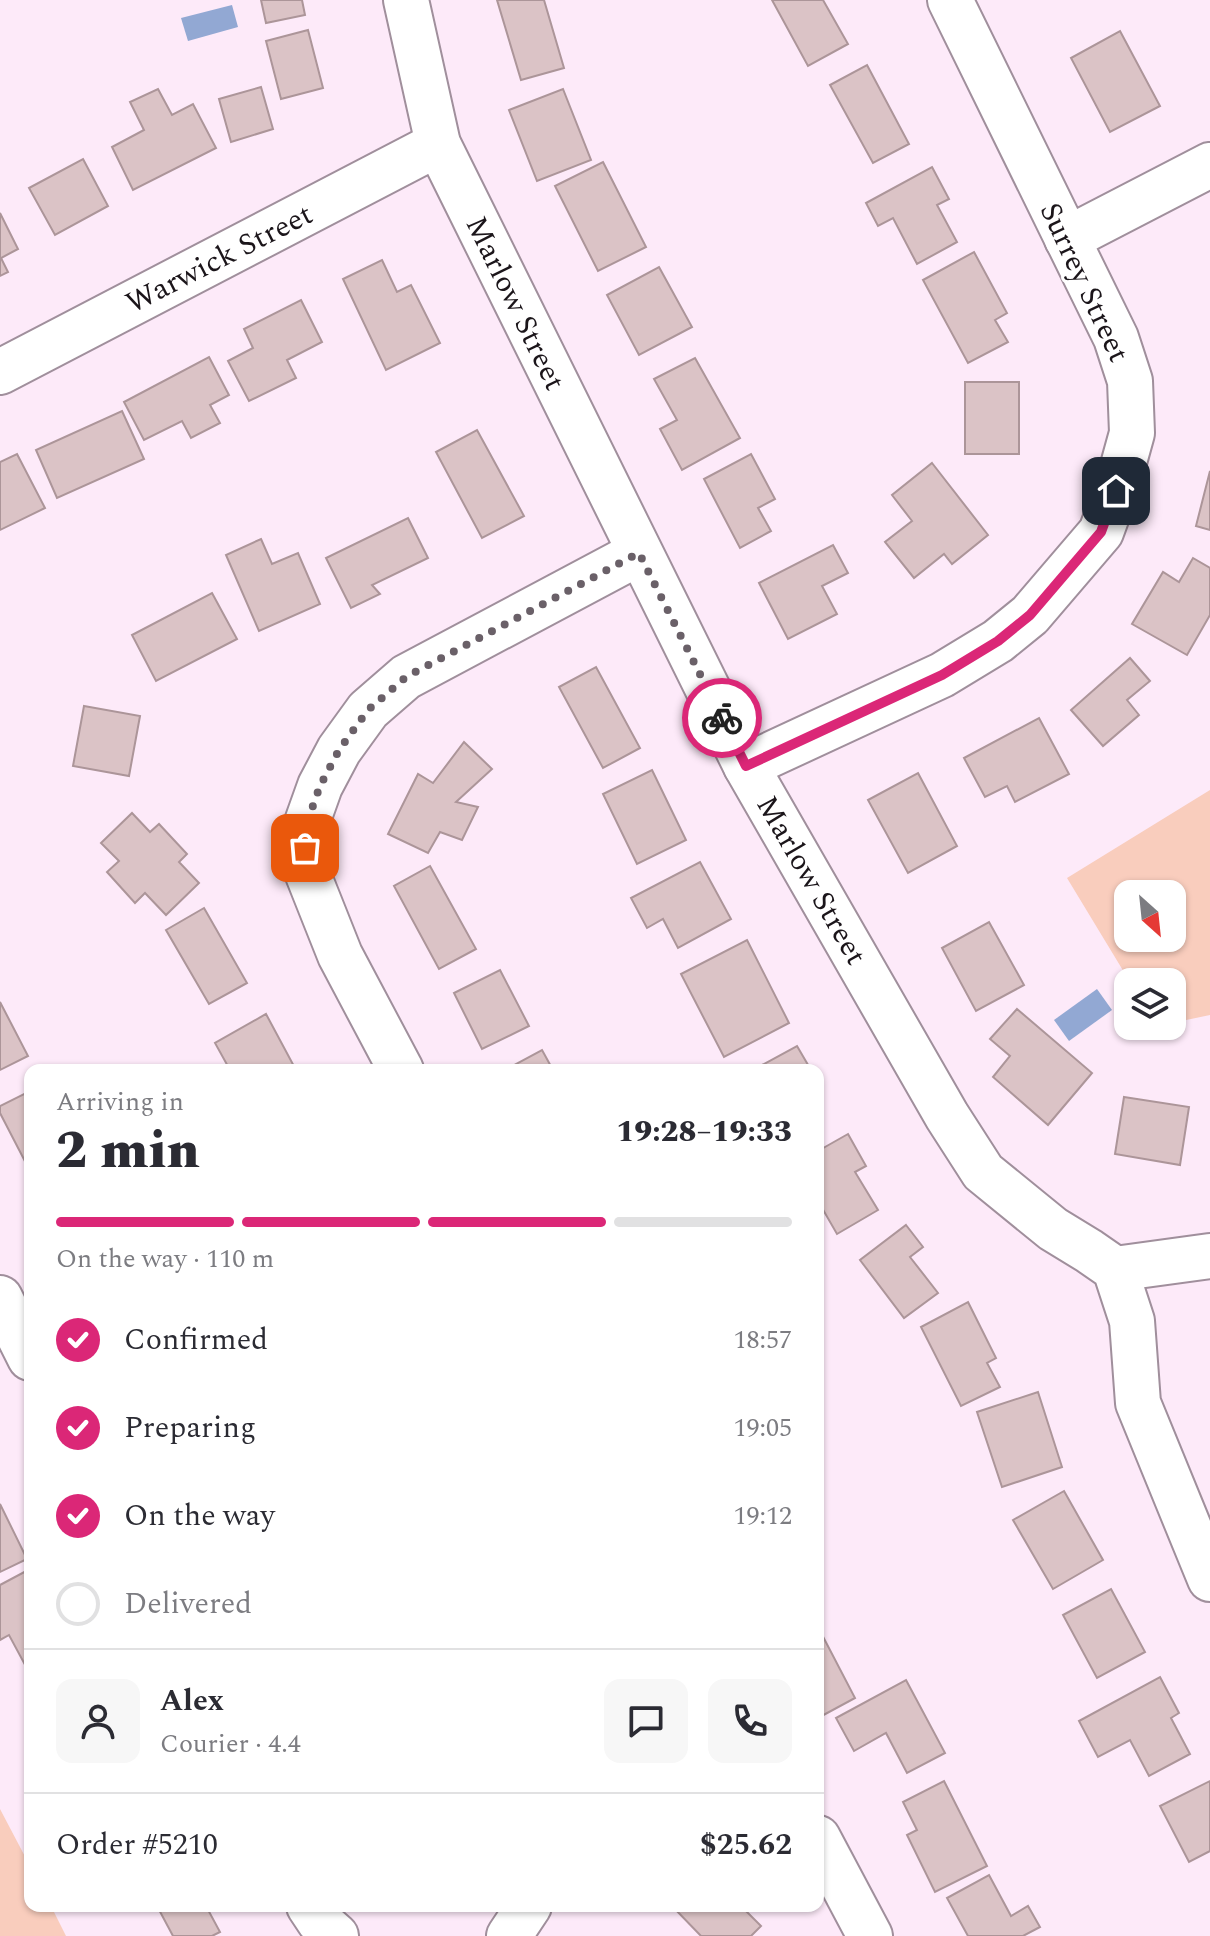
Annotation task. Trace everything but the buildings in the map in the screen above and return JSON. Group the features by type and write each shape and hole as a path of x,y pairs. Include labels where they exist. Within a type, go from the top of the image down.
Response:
{"street":[{"name":"Marlow Street","path":"406,0 438,144 746,766 947,1116 983,1172 1053,1229 1115,1269"},
{"name":"Surrey Street","path":"746,766 942,675 998,641 1030,615 1101,532 1132,433 1130,381 1116,338 950,0"},
{"name":"Warwick Street","path":"0,372 438,144"},
{"path":"1067,239 1210,165"},
{"path":"398,1064 340,955 305,867 305,828 320,786 339,750 368,710 406,677 639,553"},
{"path":"1210,1256 1115,1269 1132,1321 1138,1403 1210,1579"},
{"path":"0,1298 24,1346"},
{"path":"824,1849 870,1936"},
{"path":"313,1912 336,1936"},
{"path":"509,1936 525,1912"}],"shaded area":[{"path":"1210,790 1210,1015 1186,1020 1186,968 1122,968 1067,878"},
{"path":"0,1809 24,1855 24,1912 54,1912 66,1936 0,1936"}],"water":[{"path":"232,5 238,27 188,41 181,18"},
{"path":"1097,989 1112,1010 1069,1041 1054,1020"}],"way so far":[{"path":"305,848 305,828 320,786 339,750 368,710 406,677 639,553 722,718"}],"route":[{"path":"722,718 746,766 942,675 998,641 1030,615 1101,532 1116,491"}]}
